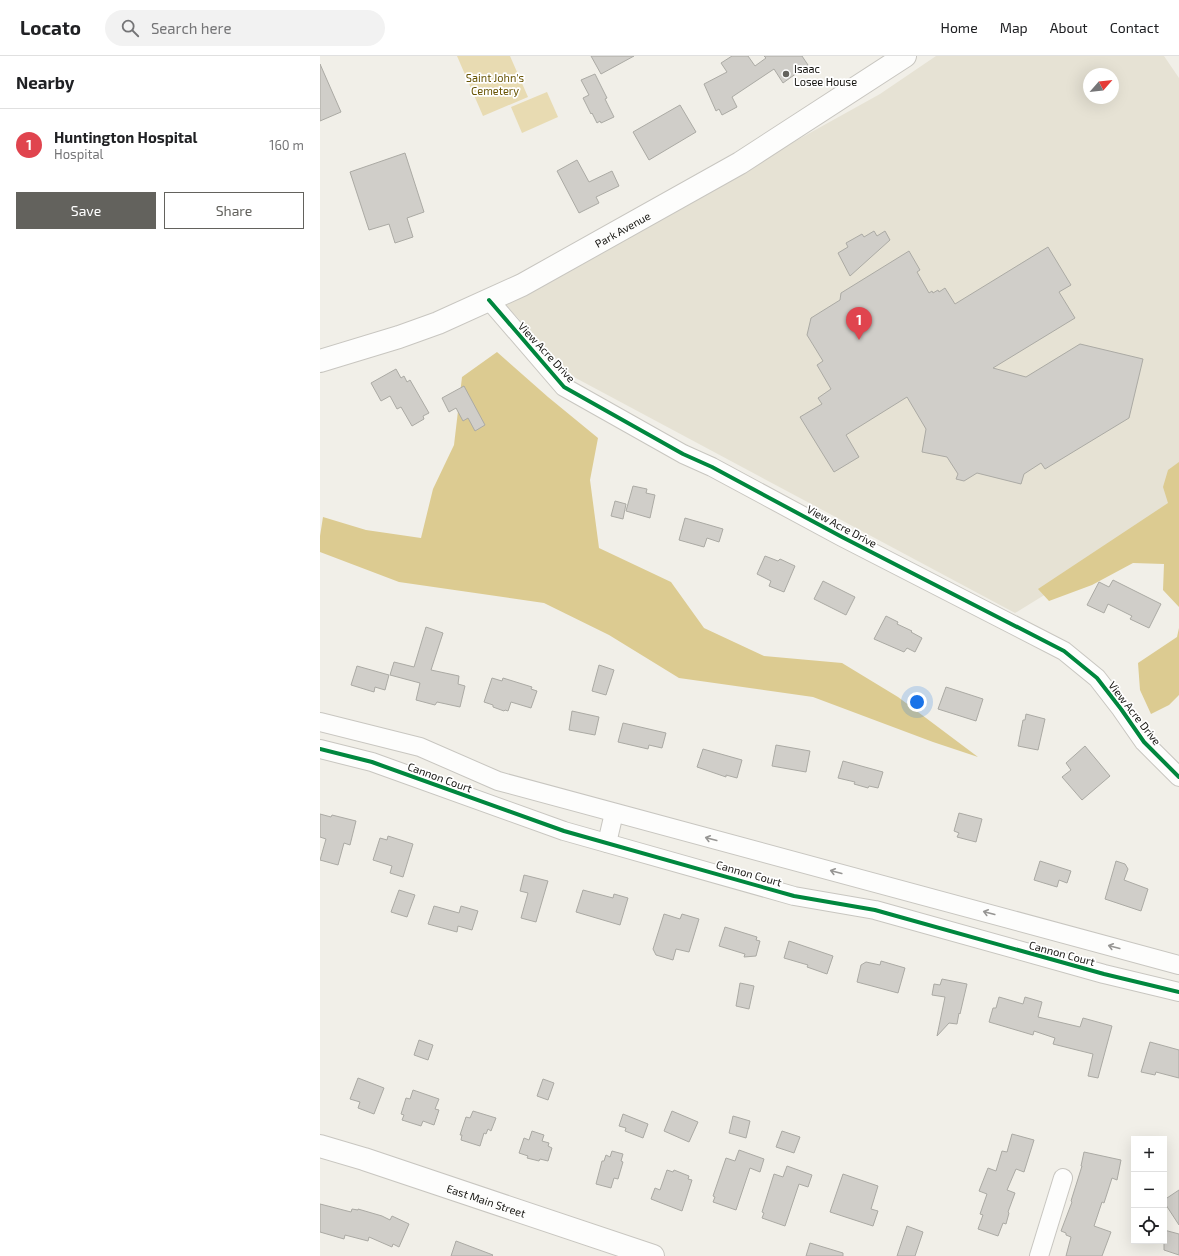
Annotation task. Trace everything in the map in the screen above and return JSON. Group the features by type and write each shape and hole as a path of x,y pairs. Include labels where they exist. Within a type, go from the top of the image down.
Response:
{"main road":[{"name":"Park Avenue","path":"320,361 399,337 438,323 540,275 740,163 905,56"},
{"name":"East Main Street","path":"320,1146 364,1159 653,1256"}],"street":[{"name":"View Acre Drive","path":"489,300 564,387 683,454 712,467 842,537 1064,652 1097,678 1144,742 1179,778"},
{"path":"322,750 324,723"},
{"name":"Cannon Court","path":"324,723 420,747 498,781 1179,965"},
{"name":"Cannon Court","path":"322,750 372,762 564,831 794,896 875,910 1104,974 1179,992"},
{"path":"457,792 464,766"},
{"path":"607,843 614,813"},
{"path":"859,908 863,880"},
{"path":"1134,981 1141,954"},
{"path":"1039,1256 1063,1178"}],"shaded area":[{"path":"936,56 1164,56 1179,78 1179,512 1015,613 572,376 504,303 880,94"},
{"path":"497,352 598,438 590,480 599,548 671,582 704,628 764,656 842,663 898,697 978,757 933,742 813,697 679,678 609,635 544,603 399,582 320,552 320,536 323,517 366,530 421,538 433,489 454,445 462,377"},
{"path":"1179,462 1179,607 1163,590 1164,564 1133,563 1092,585 1049,601 1038,589 1168,503 1163,487 1168,470"},
{"path":"1179,628 1179,695 1169,705 1151,714 1140,690 1138,663 1177,637"}],"green space":[{"name":"Saint John's Cemetery","path":"457,56 510,56 528,97 483,116"},
{"path":"547,92 558,117 522,133 511,107"}],"building":[{"path":"591,56 634,56 601,74"},
{"path":"732,56 748,56 755,66 766,58 764,56 802,56 808,65 783,83 774,69 732,97 737,107 722,115 719,109 716,111 704,84 727,72 721,63"},
{"path":"320,64 341,112 320,121"},
{"path":"595,74 607,98 605,99 614,117 601,123 600,121 597,123 583,98 589,95 581,80"},
{"path":"680,105 696,132 649,160 633,132"},
{"path":"405,153 424,212 407,218 413,237 395,243 389,224 369,230 350,172"},
{"path":"577,160 589,182 612,171 619,186 596,197 599,203 579,213 557,171"},
{"path":"874,231 877,236 885,231 890,240 850,276 838,253 848,247 846,243 862,234 864,237"},
{"path":"1048,247 1071,285 1059,292 1075,318 993,368 1026,377 1080,344 1143,359 1129,418 1045,469 1041,463 1024,474 1021,484 977,473 964,481 956,479 958,474 947,457 922,452 926,429 907,397 846,435 859,457 834,472 800,417 822,404 818,398 831,389 817,365 823,361 807,335 811,318 840,300 841,293 909,251 920,270 917,272 929,293 932,291 933,293 938,290 939,292 945,288 955,304"},
{"path":"396,369 401,378 404,376 407,382 410,380 429,413 423,416 424,419 412,426 401,407 397,409 390,396 381,401 371,383"},
{"path":"464,386 485,425 475,431 468,418 463,421 456,408 449,412 442,398"},
{"path":"633,486 647,489 646,493 655,495 650,518 626,511"},
{"path":"615,501 626,504 623,519 611,516"},
{"path":"685,518 723,529 719,542 707,538 704,547 679,540"},
{"path":"765,556 778,561 780,559 795,566 784,592 769,586 771,581 757,574"},
{"path":"1113,580 1161,604 1149,628 1130,619 1132,616 1108,604 1104,613 1087,605 1099,582 1109,587"},
{"path":"823,581 855,597 846,615 814,599"},
{"path":"886,616 922,638 915,652 907,648 904,652 874,639"},
{"path":"426,627 443,633 431,670 459,676 458,684 465,686 460,707 437,702 435,705 416,700 420,683 390,675 394,662 414,667"},
{"path":"599,665 614,670 606,695 592,691"},
{"path":"357,666 389,675 385,690 375,687 374,692 351,685"},
{"path":"492,678 502,681 503,678 532,687 531,689 537,691 531,708 511,702 508,711 504,711 484,702"},
{"path":"946,687 983,699 976,721 938,709"},
{"path":"572,711 599,717 595,735 569,730"},
{"path":"1026,714 1045,719 1038,750 1018,746 1023,720 1025,720"},
{"path":"623,723 666,733 662,748 649,745 648,749 618,742"},
{"path":"776,745 810,751 806,772 772,766"},
{"path":"1085,746 1110,776 1082,800 1062,777 1071,770 1066,763"},
{"path":"703,749 742,760 737,778 726,775 726,777 697,767"},
{"path":"843,761 883,772 878,788 869,786 868,788 854,784 855,782 838,778"},
{"path":"959,813 982,819 976,842 957,837 959,833 954,831"},
{"path":"320,814 331,817 332,815 356,821 350,845 344,843 338,865 320,860 326,839 320,837"},
{"path":"388,836 413,844 403,877 390,873 392,866 373,860 380,838 387,840"},
{"path":"1040,861 1071,871 1067,883 1059,880 1057,887 1034,880"},
{"path":"1116,861 1125,864 1128,869 1124,880 1148,889 1141,911 1105,899"},
{"path":"524,875 548,881 536,922 521,918 528,893 520,891"},
{"path":"399,890 415,895 407,917 391,912"},
{"path":"583,890 613,898 614,894 628,898 620,925 576,912"},
{"path":"434,906 459,913 461,906 478,911 472,930 458,926 457,932 428,924"},
{"path":"664,914 680,919 682,914 699,919 689,952 676,949 673,960 656,955 653,949"},
{"path":"725,927 757,937 756,940 760,941 756,956 744,957 745,954 719,946"},
{"path":"789,941 833,956 827,974 807,967 808,965 784,958"},
{"path":"881,961 905,968 898,993 857,982 861,965 866,962 880,965"},
{"path":"942,979 967,984 957,1024 949,1023 937,1036 945,997 932,995 934,984 940,985"},
{"path":"740,983 754,986 749,1009 736,1006"},
{"path":"999,997 1023,1004 1025,997 1042,1002 1038,1017 1080,1027 1083,1018 1112,1026 1098,1078 1088,1076 1093,1054 1053,1044 1055,1038 1034,1031 1033,1035 989,1022 993,1008 996,1008"},
{"path":"419,1040 433,1045 428,1060 414,1055"},
{"path":"1150,1042 1179,1050 1179,1078 1156,1072 1155,1075 1141,1072"},
{"path":"358,1078 384,1088 374,1114 358,1108 360,1102 350,1099"},
{"path":"543,1079 554,1083 548,1100 537,1096"},
{"path":"413,1090 439,1099 435,1109 439,1110 434,1125 423,1121 421,1126 402,1120 404,1115 401,1114 406,1098 410,1099"},
{"path":"473,1111 496,1118 491,1131 488,1129 486,1134 484,1133 480,1146 461,1140 462,1135 460,1135 466,1117 470,1118"},
{"path":"672,1111 698,1122 689,1142 664,1131"},
{"path":"623,1114 648,1124 643,1138 625,1131 626,1128 619,1126"},
{"path":"733,1116 750,1121 746,1138 729,1133"},
{"path":"532,1131 544,1135 542,1141 549,1143 548,1146 552,1148 548,1161 540,1159 539,1161 527,1158 528,1156 519,1153 524,1138 529,1140"},
{"path":"782,1131 800,1137 794,1153 776,1147"},
{"path":"1012,1134 1034,1140 1024,1172 1016,1169 1007,1190 1015,1193 1008,1212 1006,1224 1003,1223 998,1236 978,1229 983,1215 980,1214 987,1194 979,1191 988,1168 996,1171 1002,1151 1007,1152"},
{"path":"739,1150 764,1159 760,1172 750,1168 736,1210 713,1202 715,1197 713,1196 726,1158 735,1161"},
{"path":"612,1151 623,1154 621,1161 623,1162 618,1179 614,1178 611,1188 596,1184 602,1161 604,1161 606,1155 610,1157"},
{"path":"1084,1152 1121,1160 1117,1180 1112,1178 1104,1203 1102,1202 1094,1226 1111,1232 1102,1256 1066,1256 1071,1237 1061,1231 1072,1202 1071,1201 1082,1166"},
{"path":"787,1166 812,1175 808,1187 799,1184 785,1226 762,1218 764,1213 762,1212 774,1174 783,1177"},
{"path":"667,1170 673,1172 674,1170 689,1176 688,1179 692,1180 682,1211 651,1199 655,1188 660,1190"},
{"path":"843,1174 878,1186 871,1209 878,1211 873,1226 830,1212"},
{"path":"1179,1190 1179,1225 1167,1207 1167,1198"},
{"path":"320,1204 351,1212 352,1209 358,1209 390,1220 392,1216 409,1224 399,1247 393,1244 392,1247 369,1237 368,1241 345,1235 344,1239 320,1232"},
{"path":"907,1226 923,1232 915,1256 897,1256"},
{"path":"1167,1231 1179,1234 1179,1255 1164,1250 1164,1244 1167,1244"},
{"path":"456,1241 493,1255 451,1256"},
{"path":"810,1243 843,1253 843,1256 806,1256"}],"cycle path":[{"path":"489,300 564,387 683,454 712,467 842,537 1064,651 1097,678 1144,742 1179,777"},
{"path":"320,749 372,762 564,831 794,896 875,910 1104,974 1179,992"}],"place":[{"name":"Isaac Losee House","path":"786,74"},
{"name":"Huntington Hospital","path":"859,340"}]}
